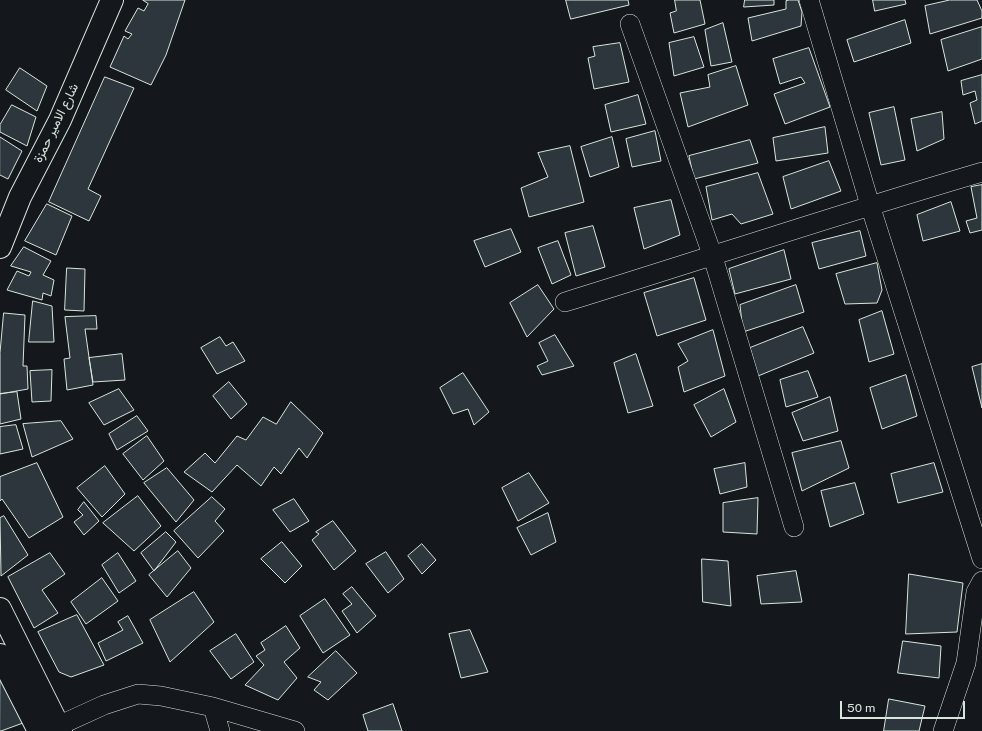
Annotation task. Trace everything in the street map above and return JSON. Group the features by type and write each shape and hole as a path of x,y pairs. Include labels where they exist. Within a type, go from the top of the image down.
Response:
{"main road":[{"name":"شارع الامير حمزة","path":"0,246 20,197 60,120 112,0"},
{"path":"0,609 52,729"},
{"path":"0,655 52,729"}],"street":[{"path":"809,0 870,205 982,558"},
{"path":"630,24 713,257 794,527"},
{"path":"564,302 713,257 870,205 982,172"},
{"path":"943,731 966,663 976,592 982,581"},
{"path":"52,729 104,705 138,694 161,696 213,707 295,731"},
{"path":"213,707 220,731"}],"building":[{"path":"143,0 185,0 166,55 151,85 110,67 124,36 128,39 132,34 125,31 138,8 144,11 148,4"},
{"path":"566,0 628,0 629,5 571,19"},
{"path":"675,0 700,0 705,24 674,33 670,13 676,11"},
{"path":"745,0 774,0 774,5 744,7"},
{"path":"798,0 802,12 801,26 752,41 748,18 786,9 786,1"},
{"path":"873,0 905,0 906,4 875,11"},
{"path":"950,0 977,0 982,11 982,18 930,34 925,6"},
{"path":"905,20 911,43 854,62 847,40"},
{"path":"723,23 732,62 711,66 705,30"},
{"path":"982,27 982,59 948,71 941,40"},
{"path":"694,37 704,67 674,76 669,43"},
{"path":"620,43 629,82 594,89 588,58 595,56 593,47"},
{"path":"809,48 830,107 785,124 774,94 805,83 801,77 780,84 773,59"},
{"path":"736,66 748,105 688,127 680,93 710,87 708,75"},
{"path":"20,68 47,86 37,111 6,90"},
{"path":"982,75 982,121 975,124 970,103 977,100 975,91 963,95 961,81"},
{"path":"105,77 134,88 88,189 101,196 89,221 49,202"},
{"path":"638,95 646,124 611,132 605,105"},
{"path":"12,105 36,117 27,146 0,132 0,125"},
{"path":"894,107 905,160 881,165 869,113"},
{"path":"942,112 944,139 917,151 911,119"},
{"path":"825,127 828,153 776,161 773,138"},
{"path":"655,131 661,161 632,167 626,139"},
{"path":"0,137 22,151 8,179 0,175"},
{"path":"612,137 619,167 590,177 581,147"},
{"path":"750,140 758,163 694,179 689,156"},
{"path":"570,146 584,202 529,217 521,188 548,177 538,153"},
{"path":"829,161 841,191 791,209 783,177"},
{"path":"758,173 773,214 741,224 732,214 712,220 706,187"},
{"path":"982,185 982,230 970,233 966,221 977,218 971,187"},
{"path":"671,200 680,235 644,249 634,208"},
{"path":"951,202 960,231 923,241 917,215"},
{"path":"47,204 72,216 56,255 25,241"},
{"path":"593,226 605,267 576,276 565,233"},
{"path":"511,229 521,252 485,267 474,241"},
{"path":"860,231 866,256 819,269 812,243"},
{"path":"558,241 571,275 552,284 538,248"},
{"path":"24,247 51,261 43,275 54,280 51,296 43,293 42,300 7,290 17,271 29,276 31,272 11,266"},
{"path":"784,250 791,279 735,294 729,269"},
{"path":"877,263 882,290 877,303 845,304 836,274"},
{"path":"67,268 85,269 84,311 65,310"},
{"path":"694,278 706,320 657,336 644,293"},
{"path":"538,285 554,309 527,337 510,303"},
{"path":"796,285 804,312 743,332 740,305"},
{"path":"33,301 52,306 54,342 29,342"},
{"path":"882,311 894,354 869,362 859,320"},
{"path":"4,313 25,315 23,366 27,366 28,389 0,394 0,353"},
{"path":"96,316 97,329 85,329 93,385 67,390 64,359 70,358 65,317"},
{"path":"803,327 814,353 758,376 750,348"},
{"path":"713,330 725,376 684,392 678,367 688,361 678,344"},
{"path":"555,335 574,366 542,375 537,366 548,361 539,343"},
{"path":"220,337 226,346 233,342 245,361 217,374 201,348"},
{"path":"122,354 125,380 93,382 89,358"},
{"path":"636,354 653,406 628,413 614,363"},
{"path":"982,364 982,408 972,367"},
{"path":"52,370 51,401 32,402 30,371"},
{"path":"808,371 818,397 786,407 780,380"},
{"path":"463,373 489,412 474,425 468,409 453,414 440,388"},
{"path":"906,375 917,416 882,429 870,388"},
{"path":"229,382 247,404 231,419 213,396"},
{"path":"119,389 134,410 104,425 89,403"},
{"path":"724,389 736,422 711,437 694,405"},
{"path":"17,392 21,419 0,424 0,394"},
{"path":"830,397 838,431 803,441 792,413"},
{"path":"291,402 323,433 307,458 299,448 281,474 274,467 261,486 237,465 212,492 184,472 205,453 215,463 237,436 246,440 263,417 276,424"},
{"path":"137,416 148,431 117,450 109,434"},
{"path":"61,421 73,439 32,457 23,424"},
{"path":"16,425 23,449 0,454 0,427"},
{"path":"147,436 164,461 143,480 123,454"},
{"path":"841,441 849,468 802,491 792,453"},
{"path":"37,463 63,517 29,538 2,499 0,501 0,477"},
{"path":"745,463 747,487 720,494 714,469"},
{"path":"934,463 943,492 898,503 891,474"},
{"path":"105,466 125,494 102,517 77,488"},
{"path":"167,468 194,500 176,522 144,483"},
{"path":"529,473 549,503 518,521 502,488"},
{"path":"855,483 864,514 830,527 821,491"},
{"path":"138,496 161,526 134,551 103,523"},
{"path":"212,497 225,509 215,521 224,531 198,558 174,531"},
{"path":"758,498 757,534 723,532 723,503"},
{"path":"294,499 309,521 290,532 273,510"},
{"path":"84,502 99,521 84,535 74,522 83,515 78,510"},
{"path":"548,513 556,542 531,555 517,528"},
{"path":"4,516 28,555 1,576 0,518"},
{"path":"333,521 356,551 334,570 312,540 319,534 316,532"},
{"path":"166,532 176,542 154,571 141,553"},
{"path":"282,542 302,566 285,583 261,559"},
{"path":"422,544 436,560 422,574 408,556"},
{"path":"178,551 191,568 167,597 149,575"},
{"path":"386,552 404,579 388,593 366,564"},
{"path":"50,553 65,574 42,590 58,613 34,628 8,577"},
{"path":"118,553 136,581 119,593 102,565"},
{"path":"702,559 728,561 731,606 703,602"},
{"path":"796,571 802,602 761,604 757,576"},
{"path":"909,574 963,583 957,632 906,634"},
{"path":"102,578 118,601 86,624 71,602"},
{"path":"352,587 376,616 357,633 342,611 352,604 343,594"},
{"path":"194,592 214,622 170,662 150,620"},
{"path":"325,599 350,635 323,653 300,616"},
{"path":"77,615 104,665 71,677 59,672 38,632"},
{"path":"128,616 143,643 106,661 98,643 123,630 118,622"},
{"path":"286,626 300,648 284,662 297,678 278,700 245,685 264,665 256,656 265,650 261,643"},
{"path":"470,630 488,672 461,678 449,634"},
{"path":"236,634 254,662 231,679 210,651"},
{"path":"903,641 941,646 939,678 898,673"},
{"path":"336,651 357,673 328,700 314,690 321,682 308,677"},
{"path":"0,671 23,723 1,731 0,731"},
{"path":"889,699 925,706 919,731 884,731"},
{"path":"393,704 402,731 368,731 363,715"}]}
